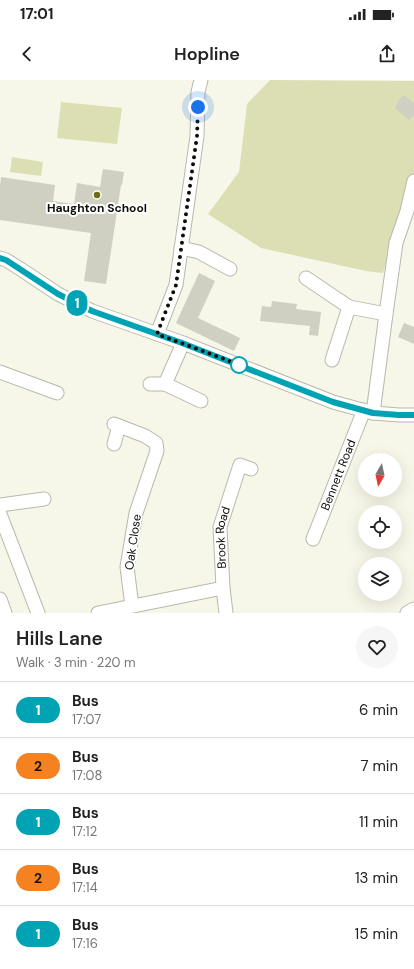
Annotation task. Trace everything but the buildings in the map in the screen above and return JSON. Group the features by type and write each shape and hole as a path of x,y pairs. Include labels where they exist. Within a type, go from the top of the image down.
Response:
{"street":[{"path":"157,334 176,285 197,136 198,92 201,80"},
{"name":"Bennett Road","path":"313,539 369,412 386,314 396,243 407,211 414,181"},
{"path":"181,248 199,252 230,269"},
{"path":"0,258 6,260 58,294 92,311 182,343 333,402 369,412 414,415"},
{"path":"306,278 349,307 386,314"},
{"path":"332,360 349,307"},
{"path":"165,384 182,343"},
{"path":"0,372 57,393"},
{"path":"150,384 165,384 201,400"},
{"name":"Oak Close","path":"114,444 116,425 145,436 156,443 157,450 136,513 127,568 132,606"},
{"name":"Brook Road","path":"226,613 223,588 220,527 240,465"},
{"path":"0,505 44,499"},
{"path":"0,514 38,613"},
{"path":"98,613 223,588"},
{"path":"407,613 414,609"}],"green space":[{"path":"270,80 414,81 414,210 401,209 383,273 366,271 261,248 208,214 239,172 247,104"},
{"path":"61,102 122,108 117,144 57,138"},
{"path":"12,157 43,162 41,176 10,172"}],"bus line":[{"name":"1","path":"0,258 6,260 58,294 92,311 182,343 333,402 373,413 414,415"}],"place":[{"name":"Haughton School","path":"97,195"}],"route":[{"path":"198,107 197,136 176,285 157,334 239,365"}]}
